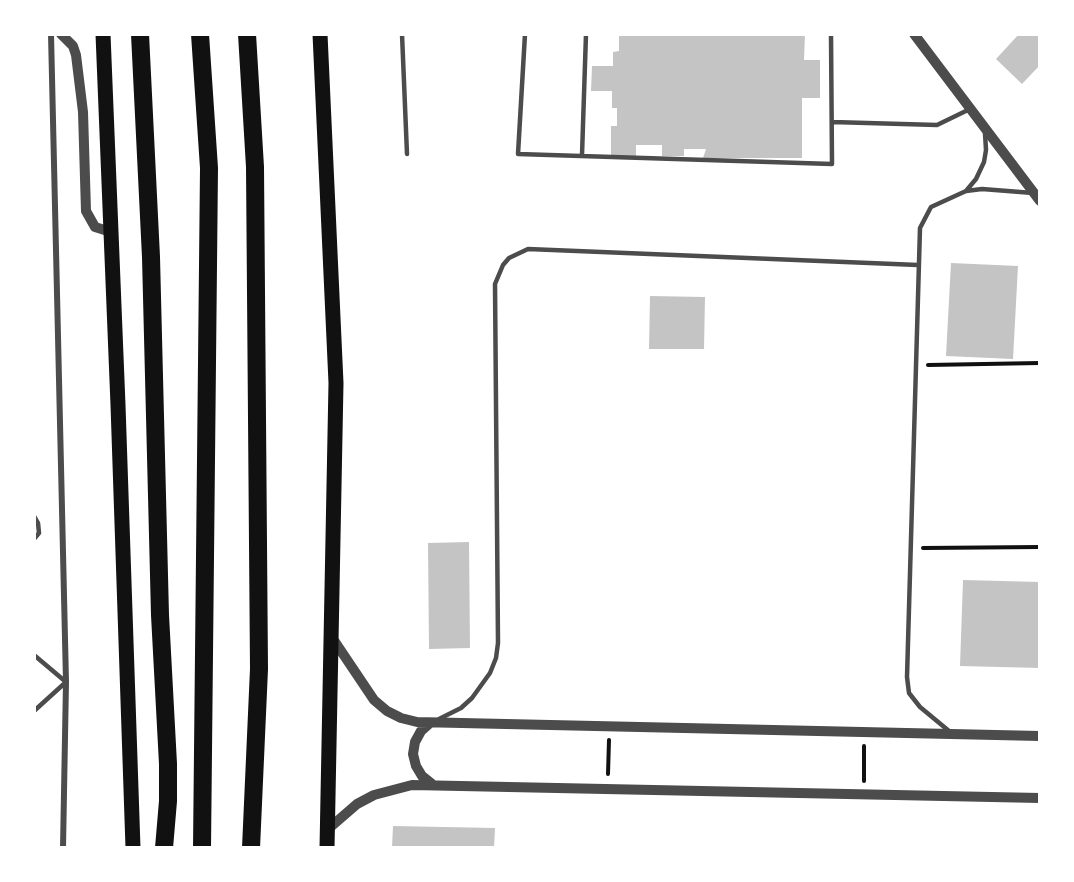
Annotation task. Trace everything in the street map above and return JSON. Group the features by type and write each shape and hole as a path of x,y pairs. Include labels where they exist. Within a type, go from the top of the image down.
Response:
{"highway":[{"path":"140,34 151,257 160,615 168,764 164,848"},
{"path":"200,34 209,168 202,848"},
{"path":"247,34 255,167 259,669 250,848"}],"main road":[{"path":"103,34 133,848"},
{"path":"320,34 336,383 327,848"}],"street":[{"path":"51,34 66,682 63,848"},
{"path":"61,34 73,46 76,55 84,123 86,211 95,227 111,232"},
{"path":"914,34 1038,194"},
{"path":"331,636 374,700 387,711 401,718 430,723 1040,736"},
{"path":"430,723 415,742 413,754 422,776 432,784"},
{"path":"327,830 357,804 374,795 412,785 432,784 1040,798"}],"lane":[{"path":"402,34 407,154"},
{"path":"525,34 518,154 832,164 831,34"},
{"path":"582,155 586,34"},
{"path":"832,122 937,125 970,109"},
{"path":"966,191 976,179 984,162 986,150 984,127"},
{"path":"954,735 920,707 909,693 907,677 920,228 931,207 966,191 982,189 1038,194"},
{"path":"430,723 461,708 472,698 490,673 496,658 498,633 495,284 502,265 528,249 918,265"},
{"path":"34,516 38,523 39,533 34,539"},
{"path":"34,656 66,682 34,711"}],"path":[{"path":"915,365 1040,363"},
{"path":"911,548 1040,547"},
{"path":"608,788 609,727"},
{"path":"864,794 865,733"},
{"path":"873,848 931,848"}],"building":[{"path":"619,34 805,34 804,60 820,60 820,98 802,98 802,158 703,158 706,149 684,149 684,156 662,156 662,145 636,145 636,156 611,156 611,126 617,126 617,108 612,108 612,91 591,91 592,66 613,66 613,52 619,51"},
{"path":"1019,34 1040,34 1040,65 1022,84 996,59"},
{"path":"951,263 1018,266 1013,359 946,356"},
{"path":"650,296 705,297 704,349 649,349"},
{"path":"469,542 470,648 429,649 428,543"},
{"path":"963,580 1040,582 1040,668 960,666"},
{"path":"393,826 495,828 494,848 392,848"}]}
